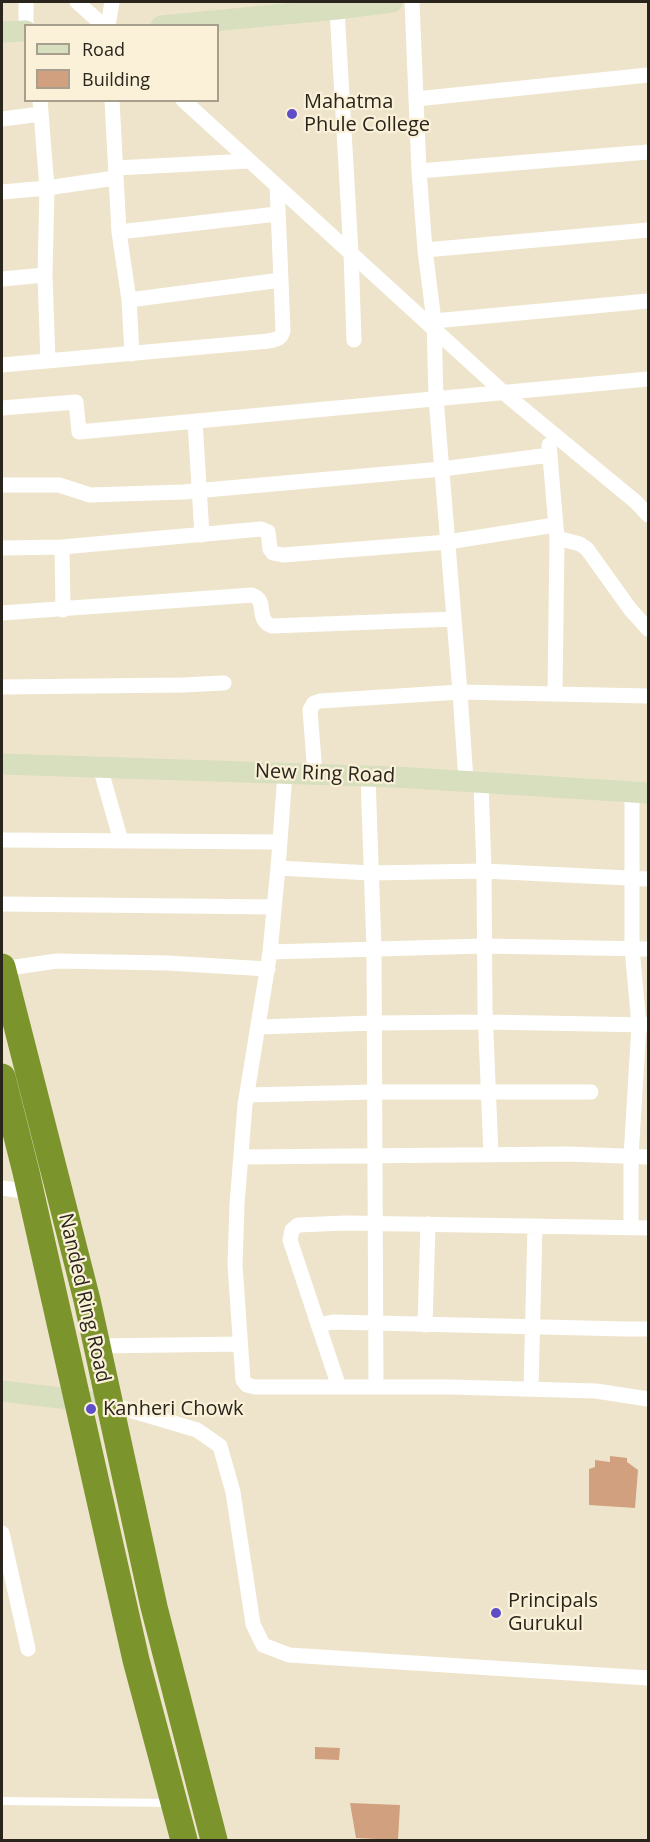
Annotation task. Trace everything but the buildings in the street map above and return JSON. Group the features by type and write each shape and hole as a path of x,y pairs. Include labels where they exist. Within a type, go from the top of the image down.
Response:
{"highway":[{"name":"Nanded Ring Road","path":"2,968 87,1300 153,1607 214,1840"},
{"path":"2,1077 31,1192 136,1660 184,1840"}],"street":[{"path":"26,2 26,24"},
{"path":"77,2 104,24"},
{"path":"106,24 112,2"},
{"path":"182,24 392,2"},
{"path":"412,2 419,171 434,325 436,398 460,692 484,871 484,946 491,1155"},
{"path":"337,9 354,340"},
{"path":"2,32 24,31"},
{"path":"416,99 648,75"},
{"path":"112,102 119,232 129,300 132,354"},
{"path":"185,102 434,325 504,393 636,502 648,515"},
{"path":"2,119 40,107 47,188 45,275 48,361"},
{"path":"419,171 648,152"},
{"path":"2,192 47,188 116,173 249,161"},
{"path":"2,365 269,342 278,339 283,331 277,186"},
{"path":"119,232 278,214"},
{"path":"425,250 648,230"},
{"path":"2,279 45,275"},
{"path":"129,300 281,280"},
{"path":"434,325 648,301"},
{"path":"2,408 76,402 79,432 648,379"},
{"path":"195,421 202,535"},
{"path":"548,430 556,532 555,694"},
{"path":"2,485 59,485 90,495 198,490 442,469 550,455"},
{"path":"2,548 62,547 266,530 269,534 270,549 276,555 556,532 587,549 630,609 648,629"},
{"path":"62,547 63,610"},
{"path":"2,613 63,610 237,594 257,596 260,600 263,620 272,626 454,619"},
{"path":"2,687 224,683"},
{"path":"315,774 310,710 314,703 460,692 648,696"},
{"name":"New Ring Road","path":"2,764 368,776 640,792"},
{"path":"100,767 121,841"},
{"path":"285,773 270,952 247,1095 237,1204 235,1265 243,1380 247,1385 255,1387 531,1389 596,1391 648,1399"},
{"path":"368,776 374,949 376,1387"},
{"path":"631,1227 631,1156 644,1025 632,948 632,877 640,792"},
{"path":"2,840 280,842"},
{"path":"278,868 371,873 484,871 648,879"},
{"path":"2,904 274,907"},
{"path":"270,952 484,946 648,949"},
{"path":"2,968 57,961 167,963 268,969"},
{"path":"259,1027 486,1022 644,1025"},
{"path":"247,1095 374,1092 591,1092"},
{"path":"241,1157 569,1154 648,1157"},
{"path":"2,1188 31,1192"},
{"path":"339,1387 290,1240 292,1230 298,1225 374,1223 648,1228"},
{"path":"424,1325 428,1224"},
{"path":"531,1389 535,1226"},
{"path":"318,1325 333,1322 648,1329"},
{"path":"97,1346 240,1344"},
{"path":"2,1391 109,1404 197,1430 220,1446 233,1492 253,1624 263,1645 289,1655 648,1678"},
{"path":"2,1533 28,1649"}],"lane":[{"path":"2,1801 174,1803"}],"place":[{"name":"Mahatma Phule College","path":"292,114"},
{"name":"Kanheri Chowk","path":"91,1409"},
{"name":"Principals Gurukul","path":"496,1613"}]}
